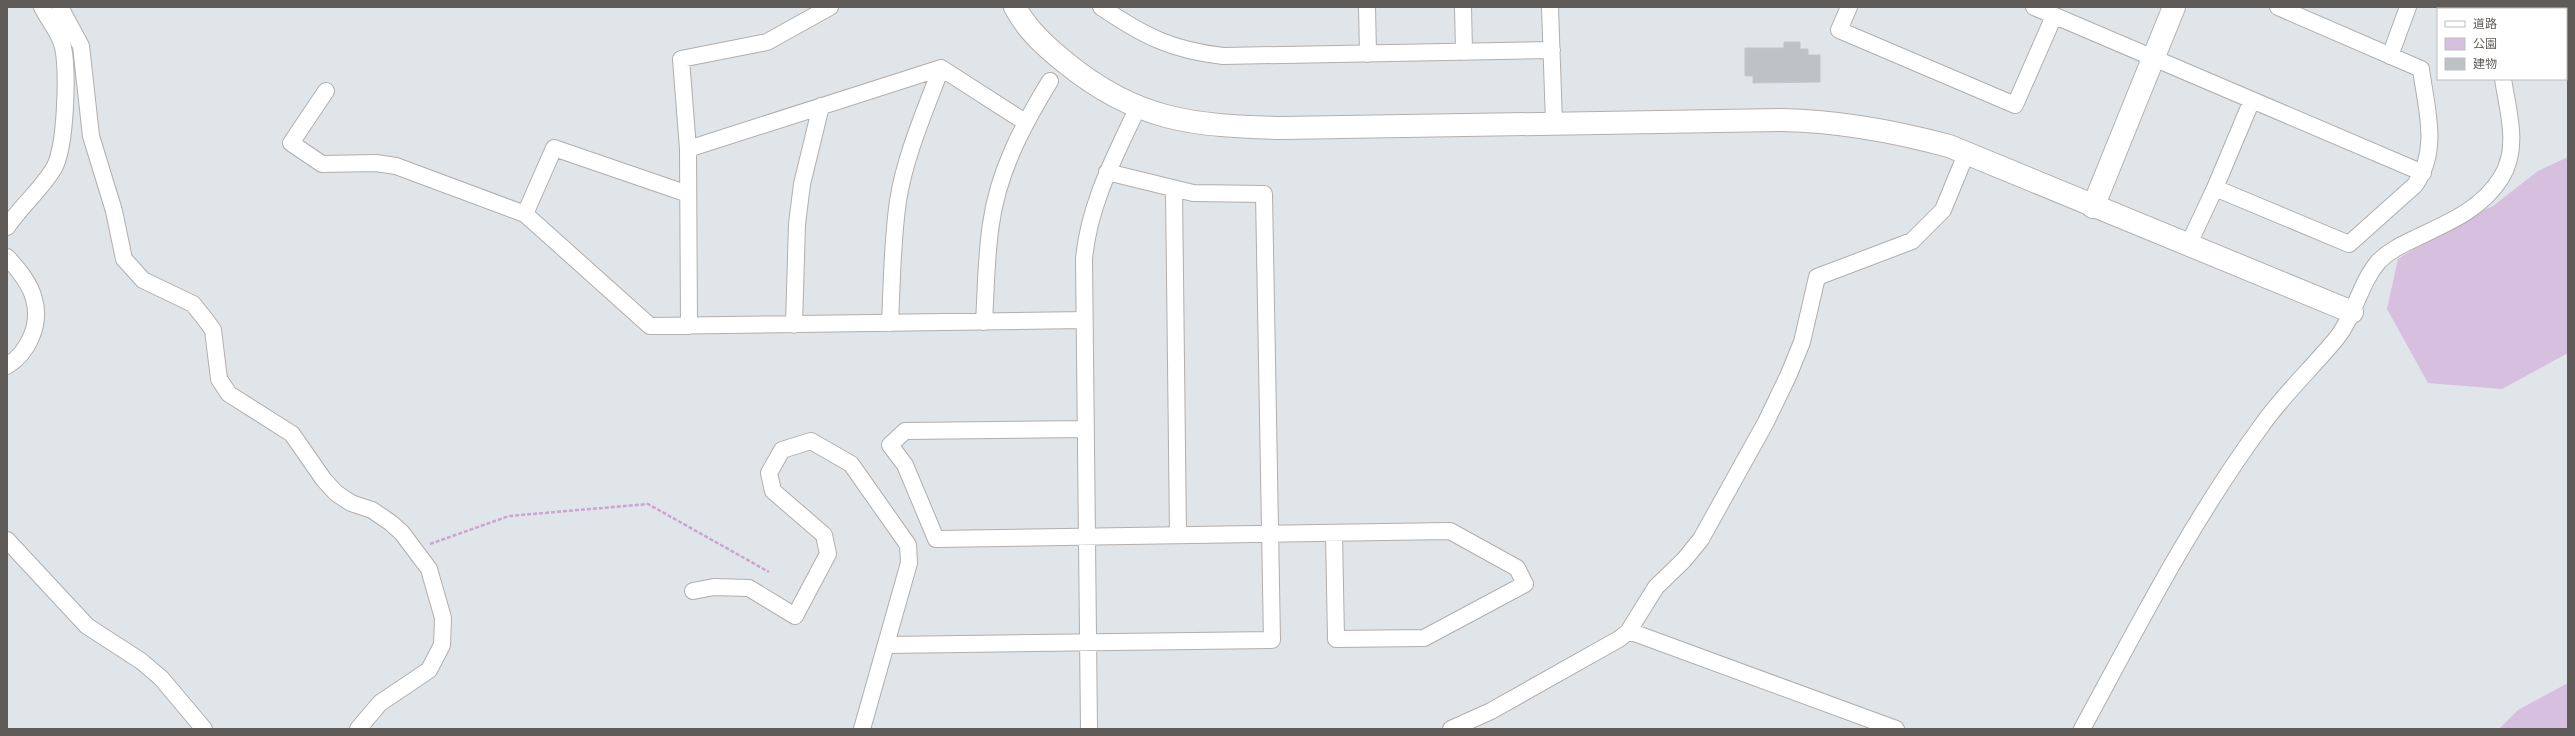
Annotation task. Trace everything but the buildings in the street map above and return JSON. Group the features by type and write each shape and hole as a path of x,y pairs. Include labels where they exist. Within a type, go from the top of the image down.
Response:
{"street":[{"path":"7,227 42,185 56,164 61,150 64,106 63,47 42,7"},
{"path":"60,7 81,46 93,147 114,211 124,259 143,280 189,302 205,318 213,330 219,379 229,394 288,431 302,446 324,480 336,494 351,503 372,510 391,523 415,549 429,569 435,584 443,618 442,644 429,670 380,703 358,729"},
{"path":"689,326 688,149 681,59 767,42 830,7"},
{"path":"1015,7 1035,36 1072,68 1108,94 1138,107 1180,121 1220,127 1282,128 1554,123 1820,121 1902,133 1966,154 2352,312"},
{"path":"1102,7 1147,37 1200,54 1223,56 1552,50"},
{"path":"1367,7 1368,54"},
{"path":"1464,7 1464,52"},
{"path":"1550,7 1554,123"},
{"path":"1849,7 1839,30 2015,105 2054,16"},
{"path":"2034,7 2423,173"},
{"path":"2093,207 2174,7"},
{"path":"2215,188 2349,244 2415,185 2423,173 2429,156 2431,138 2421,69 2280,7"},
{"path":"2390,56 2408,7"},
{"path":"688,149 941,68"},
{"path":"941,68 1025,122"},
{"path":"890,323 898,200 911,150 941,68"},
{"path":"2082,729 2204,510 2260,427 2283,396 2338,337 2370,274 2380,260 2397,247 2470,211 2487,197 2502,177 2510,159 2512,140 2503,80"},
{"path":"984,322 991,223 1010,155 1025,122 1050,81"},
{"path":"326,91 291,143 322,164 376,163 396,166 525,214 650,326 1084,320"},
{"path":"2193,234 2215,188 2252,100"},
{"path":"794,325 797,224 802,184 821,106"},
{"path":"1089,729 1084,320 1086,237 1097,198 1107,172 1138,107"},
{"path":"525,214 554,148 688,194"},
{"path":"1451,729 1498,707 1619,639 1629,631 1656,587 1684,560 1701,539 1766,422 1789,374 1802,342 1817,277 1912,241 1943,210 1966,154"},
{"path":"886,645 1272,640 1264,194 1193,193 1107,172"},
{"path":"1174,189 1178,535"},
{"path":"7,258 28,285 35,308 32,338 20,356 7,366"},
{"path":"1086,429 905,431 890,445 905,465 936,539 1450,531 1517,568 1525,584 1424,638 1336,639 1334,533"},
{"path":"693,591 714,587 749,588 795,616 828,554 824,535 773,491 769,473 782,450 811,441 852,464 908,545 908,563 862,729"},
{"path":"7,540 87,626 141,661 161,678 204,729"},
{"path":"1629,631 1896,729"}],"path":[{"path":"415,549 509,516 648,504 768,572"}],"green space":[{"path":"2568,7 2568,80 2567,8 2510,8"},
{"path":"2568,157 2568,353 2502,389 2428,383 2387,309 2398,259 2454,223 2493,206 2538,171"},
{"path":"2568,683 2568,729 2499,729 2518,710"}]}
